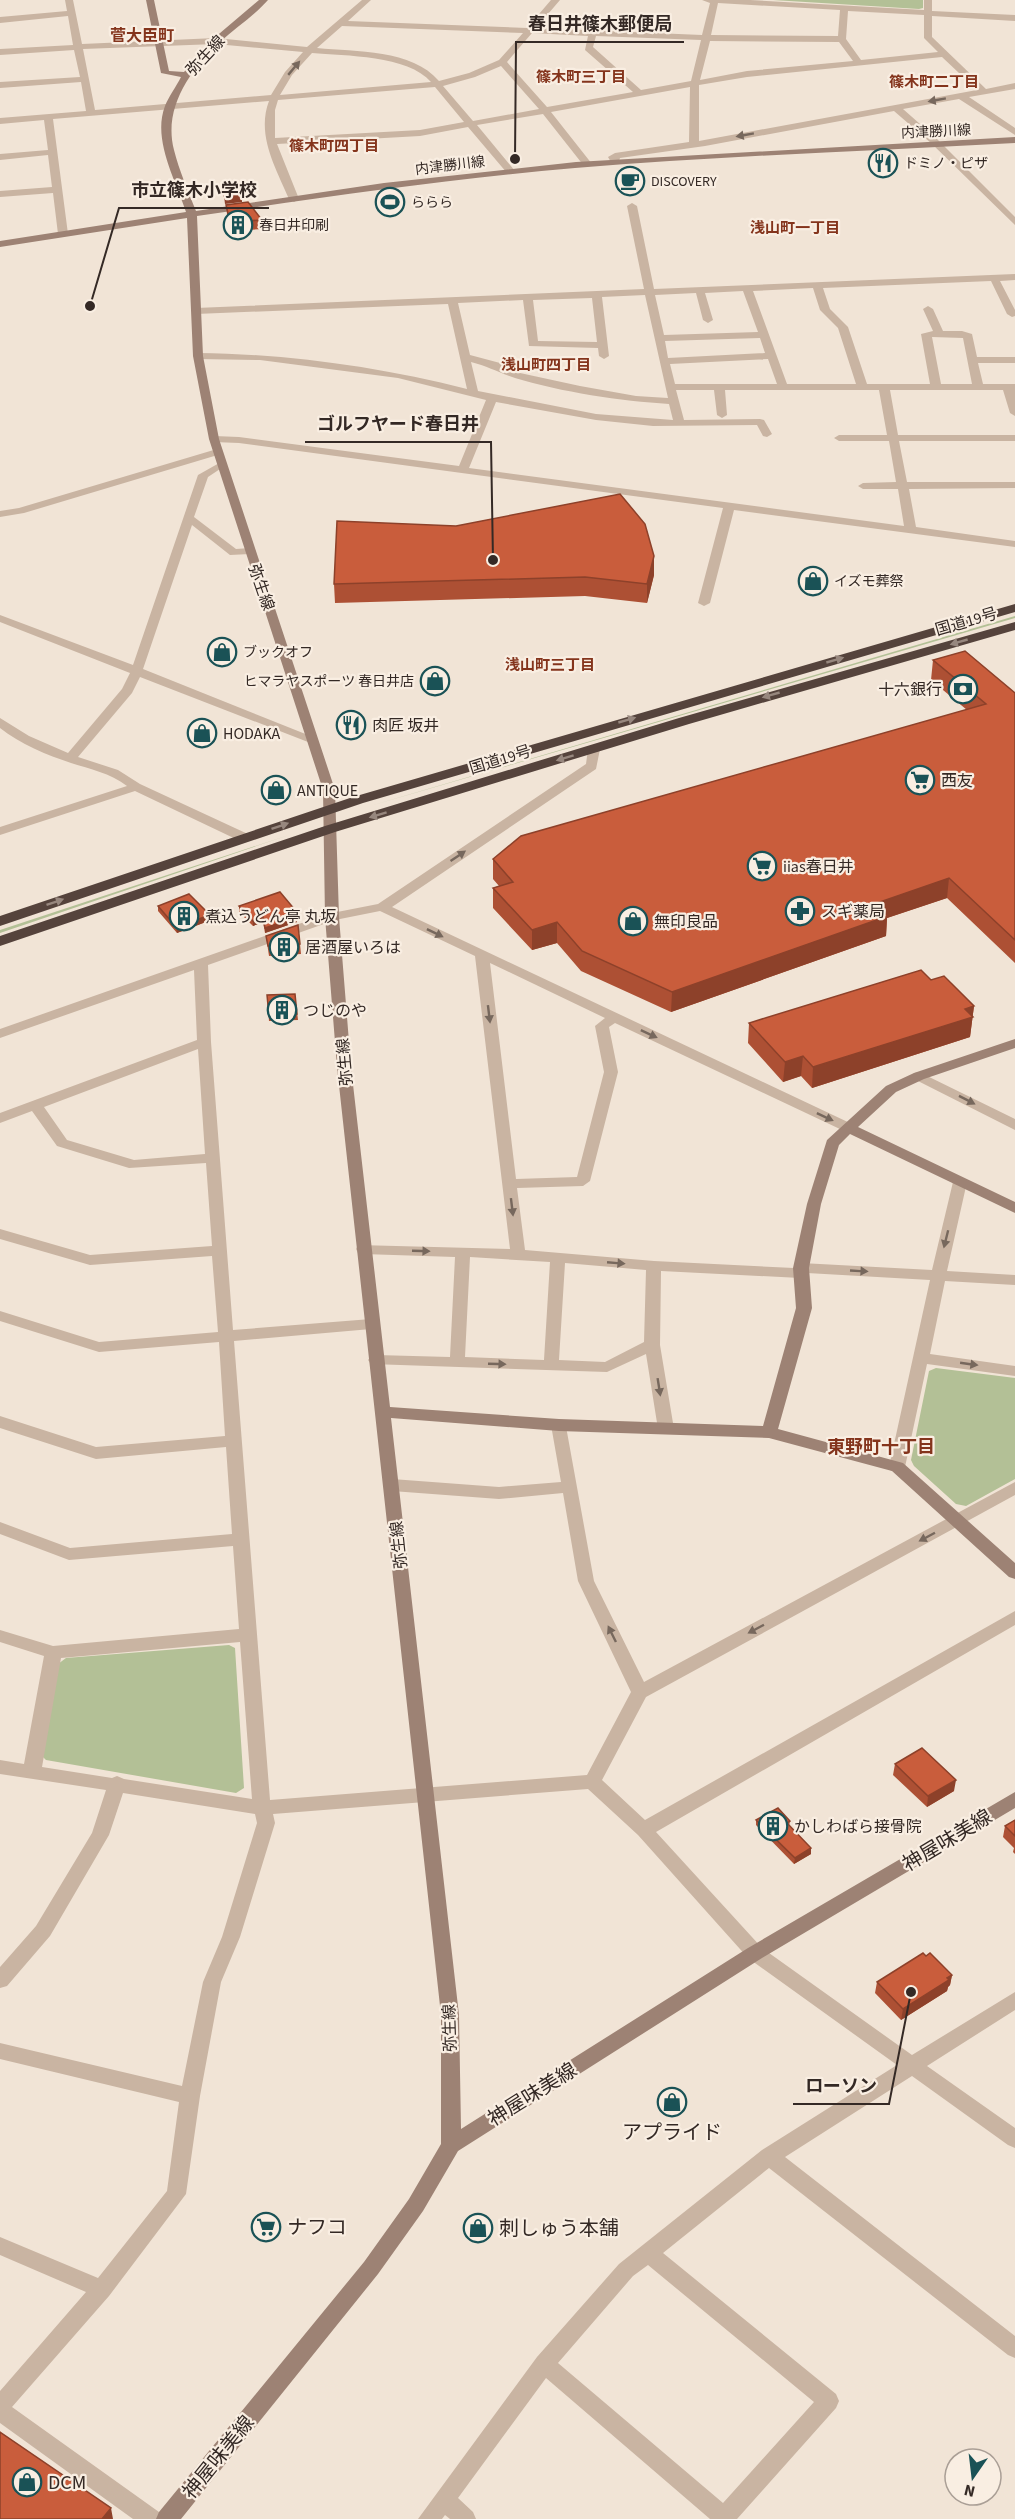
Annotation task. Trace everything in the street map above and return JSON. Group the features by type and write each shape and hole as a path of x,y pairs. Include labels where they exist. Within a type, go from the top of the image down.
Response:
{"highway":[{"name":"国道19号","path":"0,921 329,809 1015,608"},
{"name":"国道19号","path":"0,941 330,829 1015,626"}],"street":[{"path":"69,0 92,113"},
{"path":"150,0 165,73 185,75"},
{"name":"弥生線","path":"264,0 216,41 185,75 169,107 166,124 169,150 192,214 198,356 214,439 329,789 332,917 344,1067 450,2015 451,2145"},
{"path":"294,199 269,129 273,99 280,85 311,50 367,0"},
{"path":"0,121 439,84 472,75 502,62 556,0"},
{"path":"706,0 1015,18"},
{"path":"694,144 695,83 715,0"},
{"path":"928,0 928,38 984,92"},
{"path":"844,8 842,39 858,62"},
{"path":"0,20 71,13"},
{"path":"342,23 705,38 842,39"},
{"path":"593,33 588,48 639,93"},
{"path":"0,52 160,42 216,41 387,58 428,72 510,171"},
{"path":"273,141 404,135 471,125 747,74 944,54"},
{"path":"502,62 545,110 587,164"},
{"path":"0,85 84,79"},
{"path":"615,162 613,157 618,155 694,144 1015,86"},
{"path":"961,96 1015,132"},
{"path":"896,108 1015,222"},
{"path":"994,118 1005,116"},
{"path":"48,117 63,234"},
{"name":"内津勝川線","path":"0,244 294,199 510,171 615,162 1015,140"},
{"path":"0,157 52,152"},
{"path":"0,194 56,190"},
{"path":"632,206 664,362 679,422"},
{"path":"196,311 1015,277"},
{"path":"994,278 1012,314"},
{"path":"818,286 825,310 843,327 863,388"},
{"path":"747,289 783,387"},
{"path":"700,291 708,320"},
{"path":"528,298 533,344 603,351 597,295"},
{"path":"452,301 473,392"},
{"path":"928,309 939,334"},
{"path":"936,387 926,334 968,336 978,387"},
{"path":"659,338 763,335"},
{"path":"198,356 260,357 398,375 492,398 596,417 679,422 760,422 767,434"},
{"path":"664,362 771,356"},
{"path":"464,357 496,365 517,375 580,389 636,399 674,401"},
{"path":"973,360 1015,360"},
{"path":"670,387 1011,387 1015,413"},
{"path":"719,387 722,415"},
{"path":"884,388 911,531"},
{"path":"462,471 492,398"},
{"path":"839,438 1015,438"},
{"path":"214,439 251,442 1015,544"},
{"path":"0,514 20,511 219,458"},
{"path":"72,758 128,690 137,671 203,476 219,458"},
{"path":"863,486 1015,485"},
{"path":"704,603 729,507"},
{"path":"189,518 234,553 250,551"},
{"path":"0,618 312,739"},
{"path":"0,722 9,730 72,758 123,776 136,787 245,838"},
{"path":"0,1034 332,917 382,907 591,766 594,749"},
{"path":"3,826 136,787"},
{"path":"382,907 1015,1208"},
{"path":"482,956 518,1254"},
{"path":"151,2519 0,2408 102,2289 176,2194 190,2096 212,1982 231,1937 266,1823 260,1794 204,1042 201,964"},
{"path":"510,1184 583,1181 611,1072 602,1026 613,1018"},
{"path":"0,1118 204,1042"},
{"path":"769,1432 804,1308 801,1271 814,1204 832,1143 891,1089 919,1076 1015,1043"},
{"path":"919,1076 1015,1125"},
{"path":"35,1106 62,1143 103,1155 134,1164 213,1158"},
{"path":"897,1467 922,1358 937,1275 960,1182"},
{"path":"0,1234 90,1260 220,1250"},
{"path":"363,1249 518,1254 654,1266 937,1275 1015,1280"},
{"path":"457,1363 463,1252"},
{"path":"550,1365 558,1257"},
{"path":"654,1266 652,1345 666,1429"},
{"path":"0,1316 99,1347 371,1324"},
{"path":"376,1360 607,1366 652,1345"},
{"path":"922,1358 1015,1371"},
{"path":"384,1412 559,1425 769,1432 897,1467 1015,1573"},
{"path":"0,1422 96,1452 234,1441"},
{"path":"559,1425 586,1581 640,1692"},
{"path":"392,1485 499,1493 570,1487"},
{"path":"592,1782 640,1692 1015,1488"},
{"path":"0,1528 69,1554 241,1539"},
{"path":"644,1830 1015,1617"},
{"path":"0,1636 53,1652 249,1635"},
{"path":"32,1771 53,1652"},
{"path":"0,1767 117,1783 263,1808 592,1782 644,1830 755,1953 1015,2139"},
{"path":"0,1980 43,1931 100,1835 117,1783"},
{"name":"神屋味美線","path":"168,2519 371,2268 416,2205 451,2145 755,1953 1015,1799"},
{"path":"429,2519 544,2364 626,2270 769,2156 1015,2000"},
{"path":"0,2051 190,2096"},
{"path":"769,2156 1015,2348"},
{"path":"0,2246 102,2289"},
{"path":"544,2364 725,2518 829,2401 648,2253"},
{"path":"444,2499 465,2519"}],"green space":[{"path":"773,0 923,0 923,8 919,9"},
{"path":"1015,616 1015,618 370,806"},
{"path":"289,835 0,933 0,930"},
{"path":"936,1368 1015,1378 1015,1479 966,1506 956,1504 914,1466 911,1460 929,1371"},
{"path":"229,1645 235,1648 244,1788 236,1793 46,1760 41,1755 58,1664 66,1658"}],"building":[{"path":"237,186 242,193 224,196 222,188"},
{"path":"248,202 262,220 230,222 226,205"},
{"path":"620,494 645,524 654,556 647,584 585,577 334,584 337,521 456,526"},
{"name":"iias春日井","path":"965,651 1015,693 1015,940 949,878 874,904 888,916 672,992 582,951 557,922 532,930 493,888 513,882 493,859 521,836 986,704 933,660"},
{"path":"280,892 296,911 297,917 265,928 263,917 253,921 239,906"},
{"name":"煮込うどん亭 丸坂","path":"189,894 210,915 176,927 158,906"},
{"path":"298,925 300,944 268,946 266,936"},
{"path":"921,970 931,980 944,976 974,1006 965,1009 973,1017 813,1067 803,1056 785,1062 749,1023"},
{"name":"つじのや","path":"295,994 297,1014 269,1016 267,995"},
{"path":"922,1748 956,1780 928,1796 895,1764"},
{"path":"778,1808 790,1821 787,1823 811,1848 795,1858 756,1820"},
{"path":"1015,1820 1015,1836 1005,1826"},
{"path":"923,1953 926,1956 930,1953 952,1975 947,1978 949,1980 903,2009 877,1982"},
{"name":"DCM","path":"0,2432 111,2508 102,2519 0,2519"}],"place":[{"name":"春日井篠木郵便局","path":"515,159"},
{"name":"ドミノ・ピザ","path":"883,163"},
{"name":"DISCOVERY","path":"630,181"},
{"name":"ららら","path":"390,202"},
{"name":"春日井印刷","path":"238,225"},
{"name":"市立篠木小学校","path":"90,306"},
{"name":"ゴルフヤード春日井","path":"493,560"},
{"name":"イズモ葬祭","path":"813,581"},
{"name":"ブックオフ","path":"222,652"},
{"name":"ヒマラヤスポーツ 春日井店","path":"435,681"},
{"name":"十六銀行","path":"963,689"},
{"name":"肉匠 坂井","path":"351,725"},
{"name":"HODAKA","path":"202,733"},
{"name":"西友","path":"920,780"},
{"name":"ANTIQUE","path":"276,790"},
{"name":"iias春日井","path":"762,866"},
{"name":"スギ薬局","path":"800,911"},
{"name":"煮込うどん亭 丸坂","path":"184,916"},
{"name":"無印良品","path":"633,921"},
{"name":"居酒屋いろは","path":"284,947"},
{"name":"つじのや","path":"282,1010"},
{"name":"かしわばら接骨院","path":"773,1826"},
{"name":"ローソン","path":"911,1992"},
{"name":"アプライド","path":"672,2102"},
{"name":"ナフコ","path":"266,2227"},
{"name":"刺しゅう本舗","path":"478,2228"},
{"name":"DCM","path":"27,2482"}],"district":[{"name":"菅大臣町","path":"142,35"},
{"name":"篠木町三丁目","path":"581,77"},
{"name":"篠木町二丁目","path":"934,82"},
{"name":"篠木町四丁目","path":"334,146"},
{"name":"浅山町一丁目","path":"795,228"},
{"name":"浅山町四丁目","path":"546,365"},
{"name":"浅山町三丁目","path":"550,665"},
{"name":"東野町十丁目","path":"881,1447"}]}
